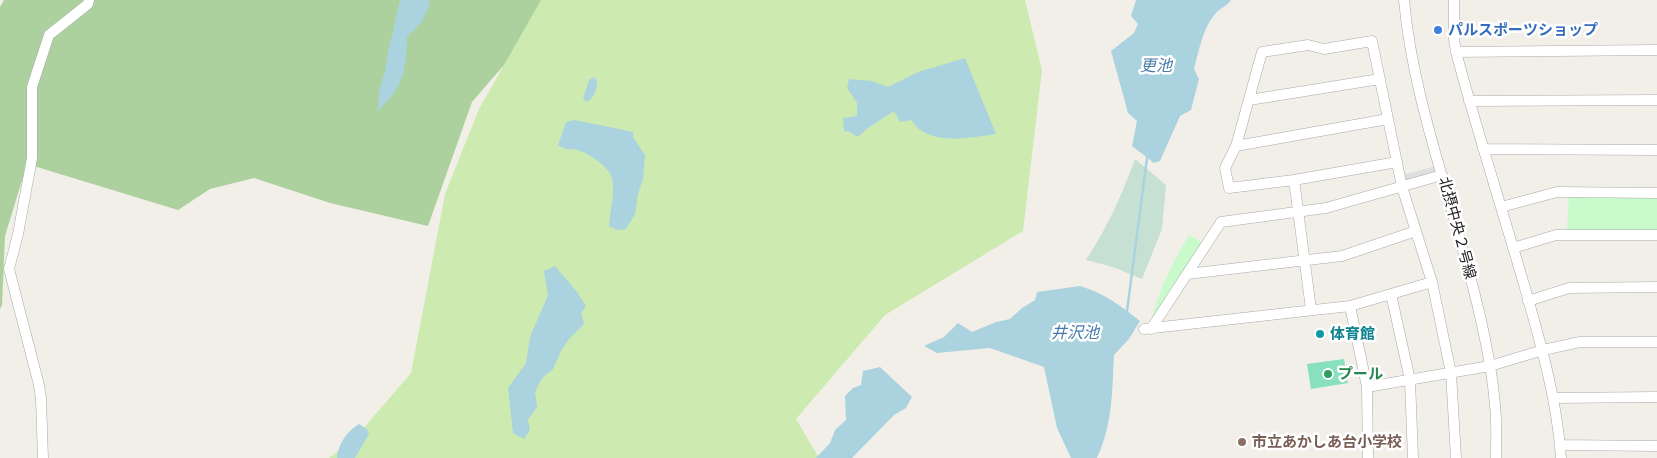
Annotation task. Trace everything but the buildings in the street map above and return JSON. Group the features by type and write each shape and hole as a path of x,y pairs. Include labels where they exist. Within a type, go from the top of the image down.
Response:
{"street":[{"path":"43,458 39,385 9,269 18,234 32,158 32,87 49,35 88,4 89,0"},
{"name":"北摂中央２号線","path":"1404,0 1407,35 1417,83 1480,315 1490,366 1495,406 1496,458"},
{"path":"1454,0 1456,52 1483,150 1543,350 1554,398 1560,458"},
{"path":"1396,162 1294,180 1229,188 1225,168 1236,146 1262,52 1308,45 1324,49 1372,41 1402,187 1432,282 1450,373 1456,458"},
{"path":"1456,52 1657,50"},
{"path":"1250,100 1380,79"},
{"path":"1469,101 1657,100"},
{"path":"1236,146 1388,118"},
{"path":"1483,150 1657,150"},
{"path":"1432,282 1350,306 1147,329 1187,274 1221,222 1326,208 1442,175"},
{"path":"1294,180 1311,309"},
{"path":"1501,207 1557,192 1657,193"},
{"path":"1187,274 1342,256 1416,231"},
{"path":"1513,248 1556,235 1657,235"},
{"path":"1528,301 1569,288 1657,287"},
{"path":"1391,294 1410,380 1413,458"},
{"path":"1350,306 1367,387 1368,458"},
{"path":"1367,387 1490,366 1543,350 1580,342 1657,342"},
{"path":"1554,398 1657,397"},
{"path":"1560,445 1657,446"}],"shaded area":[{"path":"1436,166 1438,173 1404,182 1402,175"}],"green space":[{"path":"4,0 541,0 504,65 472,102 428,226 330,203 254,178 210,189 178,210 27,164 5,236 2,305 0,309 0,7"},
{"path":"515,0 1025,0 1042,70 1023,231 885,315 796,419 819,458 329,458 355,438 411,373 445,194 479,109 504,65"},
{"path":"1135,159 1166,185 1162,229 1142,279 1113,267 1086,260 1114,211"},
{"path":"1569,192 1657,193 1657,230 1567,231"},
{"path":"1189,235 1203,243 1150,324 1166,278"},
{"name":"プール","path":"1344,359 1348,383 1311,389 1307,364"}],"water":[{"path":"400,0 428,0 430,5 421,23 407,37 406,60 402,77 387,102 378,111 379,91"},
{"name":"更池","path":"1136,0 1231,0 1216,13 1205,32 1194,69 1199,79 1191,110 1180,116 1160,161 1154,163 1132,146 1137,121 1128,113 1111,51 1134,33 1138,24 1131,16"},
{"path":"965,58 996,134 968,138 949,138 931,135 921,130 911,120 900,122 894,111 858,137 844,131 843,118 857,116 857,103 847,88 849,79 872,81 888,87 918,72"},
{"path":"594,77 597,81 596,90 592,98 587,102 583,99 589,80"},
{"path":"575,120 633,132 633,137 645,155 643,179 638,194 635,214 626,229 617,230 609,226 613,184 607,170 594,158 577,150 558,145 566,122"},
{"path":"555,266 586,306 581,313 584,324 569,339 553,369 542,378 535,392 537,407 528,420 530,430 524,439 513,433 508,388 526,363 530,337 548,295 544,271"},
{"name":"井沢池","path":"1080,286 1105,296 1140,321 1129,339 1114,355 1109,420 1097,458 1071,458 1057,428 1044,367 990,348 937,353 924,346 944,337 958,323 972,332 996,322 1010,319 1035,300 1037,292"},
{"path":"880,367 912,397 906,408 894,415 852,458 816,458 830,443 835,430 846,420 845,396 853,388 861,385 863,371"},
{"path":"359,424 367,429 369,434 355,458 337,458 344,438"}],"waterway":[{"path":"1127,311 1147,158"}],"place":[{"name":"パルスポーツショップ","path":"1438,30"},
{"name":"体育館","path":"1320,334"},
{"name":"プール","path":"1328,374"},
{"name":"市立あかしあ台小学校","path":"1242,442"}]}
